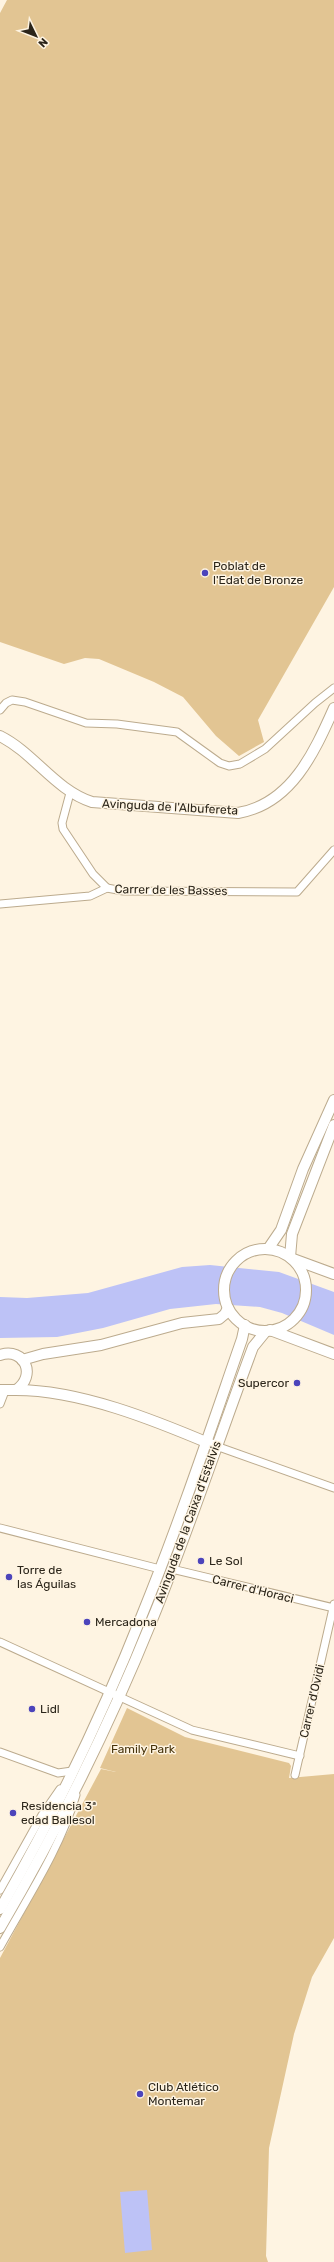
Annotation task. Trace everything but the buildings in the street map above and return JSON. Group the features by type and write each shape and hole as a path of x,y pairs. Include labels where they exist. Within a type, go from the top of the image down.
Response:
{"main road":[{"name":"Avinguda de l'Albufereta","path":"0,736 20,748 70,793 79,798 102,804 218,812 252,810 274,799 292,783 310,755 334,708"},
{"path":"268,1249 281,1230 303,1169 334,1100"},
{"path":"268,1330 280,1328 290,1322 298,1314 304,1303 306,1287 303,1273 291,1258 292,1234 334,1125"},
{"path":"334,1274 291,1258 280,1251 268,1249 248,1252 237,1260 231,1267 224,1284 228,1308 235,1318 245,1326 268,1330 334,1354"},
{"path":"22,1360 43,1354 101,1346 182,1323 219,1319 225,1314 228,1308"},
{"name":"Avinguda de la Caixa d'Estalvis","path":"0,1909 37,1843 109,1692 160,1569 206,1442 242,1339 245,1326"},
{"name":"Avinguda de la Caixa d'Estalvis","path":"0,1928 28,1880 80,1780 120,1697 172,1569 253,1347 268,1330"},
{"path":"0,1355 10,1353 22,1360 27,1369 25,1381 16,1390"},
{"path":"2,1391 16,1390 50,1392 105,1406 216,1446"}],"street":[{"path":"0,710 6,703 12,700 26,702 86,723 117,724 177,732 220,764 229,766 240,764 265,749 315,703 334,688"},
{"path":"70,793 62,823 63,828 93,874 107,888"},
{"name":"Carrer de les Basses","path":"0,904 90,896 107,888 123,891 297,892 334,850"},
{"path":"0,1404 2,1391"},
{"path":"216,1446 334,1488"},
{"path":"0,1528 160,1569"},
{"name":"Carrer d'Horaci","path":"172,1569 334,1607"},
{"name":"Carrer d'Ovidi","path":"295,1775 334,1607"},
{"path":"0,1642 192,1730 300,1756"},
{"path":"0,1752 58,1772 72,1771"},
{"name":"Avinguda de la Caixa d'Estalvis","path":"0,1890 42,1815 72,1771"},
{"name":"Avinguda de la Caixa d'Estalvis","path":"0,1947 52,1854 71,1812 80,1780"}],"green space":[{"path":"7,0 334,0 334,587 258,720 264,742 239,756 216,736 183,697 154,682 99,659 85,658 64,664 0,642 0,13"},
{"name":"Family Park","path":"127,1708 185,1737 289,1763 291,1766 289,1778 334,1774 334,1938 312,1977 294,2034 269,2148 266,2256 268,2262 0,2262 0,1958 101,1769 116,1772 100,1768"}],"water":[{"path":"210,1265 279,1272 334,1292 334,1335 282,1313 260,1307 216,1304 170,1309 103,1328 57,1337 0,1338 0,1297 27,1298 88,1293 182,1267"},
{"path":"147,2190 152,2250 125,2253 120,2192"}],"place":[{"name":"Poblat de l'Edat de Bronze","path":"205,573"},
{"name":"Supercor","path":"297,1383"},
{"name":"Le Sol","path":"201,1561"},
{"name":"Torre de las Águilas","path":"9,1577"},
{"name":"Mercadona","path":"87,1622"},
{"name":"Lidl","path":"32,1709"},
{"name":"Residencia 3ª edad Ballesol","path":"13,1813"},
{"name":"Club Atlético Montemar","path":"140,2094"}]}
